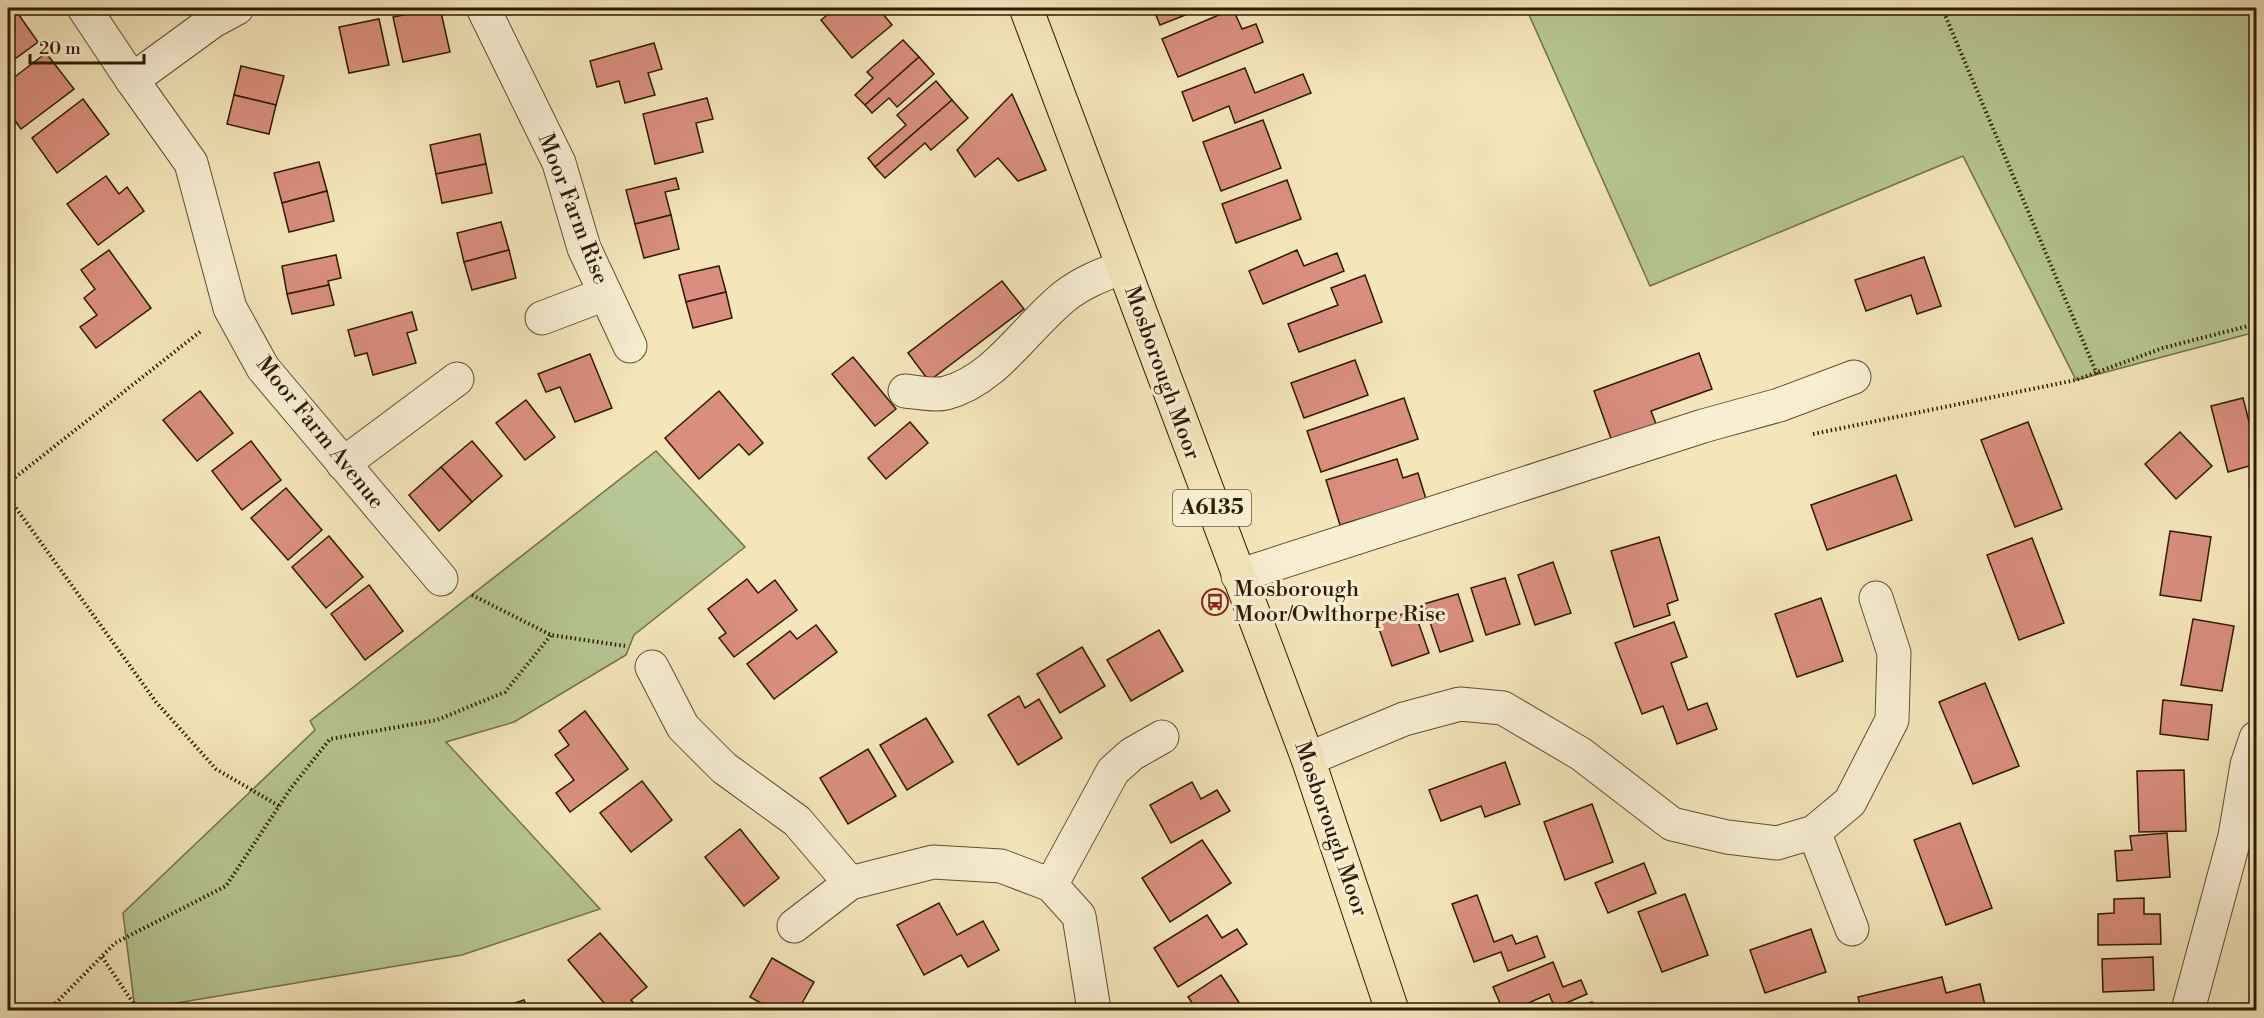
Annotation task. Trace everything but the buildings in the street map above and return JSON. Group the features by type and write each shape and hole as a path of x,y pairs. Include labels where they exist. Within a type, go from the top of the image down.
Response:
{"main road":[{"name":"Mosborough Moor","path":"1026,8 1308,759 1392,1011"}],"street":[{"name":"Moor Farm Avenue","path":"84,8 191,163 230,308 263,368 441,579"},
{"path":"132,80 213,21 237,8"},
{"name":"Moor Farm Rise","path":"483,8 559,163 584,248 630,346"},
{"path":"904,391 943,394 969,384 998,362 1065,296 1089,280 1123,267"},
{"path":"542,318 605,294"},
{"path":"1238,576 1703,426 1779,405 1854,377"},
{"path":"343,464 457,379"},
{"path":"1308,759 1404,719 1460,704 1503,708 1581,754 1672,824 1727,837 1777,843 1814,832 1850,802 1892,720 1894,653 1876,598"},
{"path":"652,667 683,727 724,768 797,821 850,883"},
{"path":"1051,885 1113,771 1132,754 1162,737"},
{"path":"2188,1011 2246,837 2247,765 2256,738"},
{"path":"1814,832 1852,929"},
{"path":"794,927 850,883 933,862 1001,866 1051,885 1079,916 1094,1011"}],"path":[{"path":"1942,8 2097,374"},
{"path":"8,483 230,308"},
{"path":"8,497 156,702 216,769 279,806"},
{"path":"441,579 551,635 624,645 652,667"},
{"path":"49,1011 115,943 226,886 279,806 330,739 437,720 505,692 551,635"},
{"path":"102,957 138,1011"}],"green space":[{"path":"1526,8 2256,8 2256,332 2076,380 1963,156 1650,286"},
{"path":"656,451 745,547 634,635 626,655 514,722 446,742 600,909 462,955 135,1010 123,913 315,730 310,721"}],"place":[{"name":"Mosborough Moor/Owlthorpe Rise","path":"1215,602"}]}
